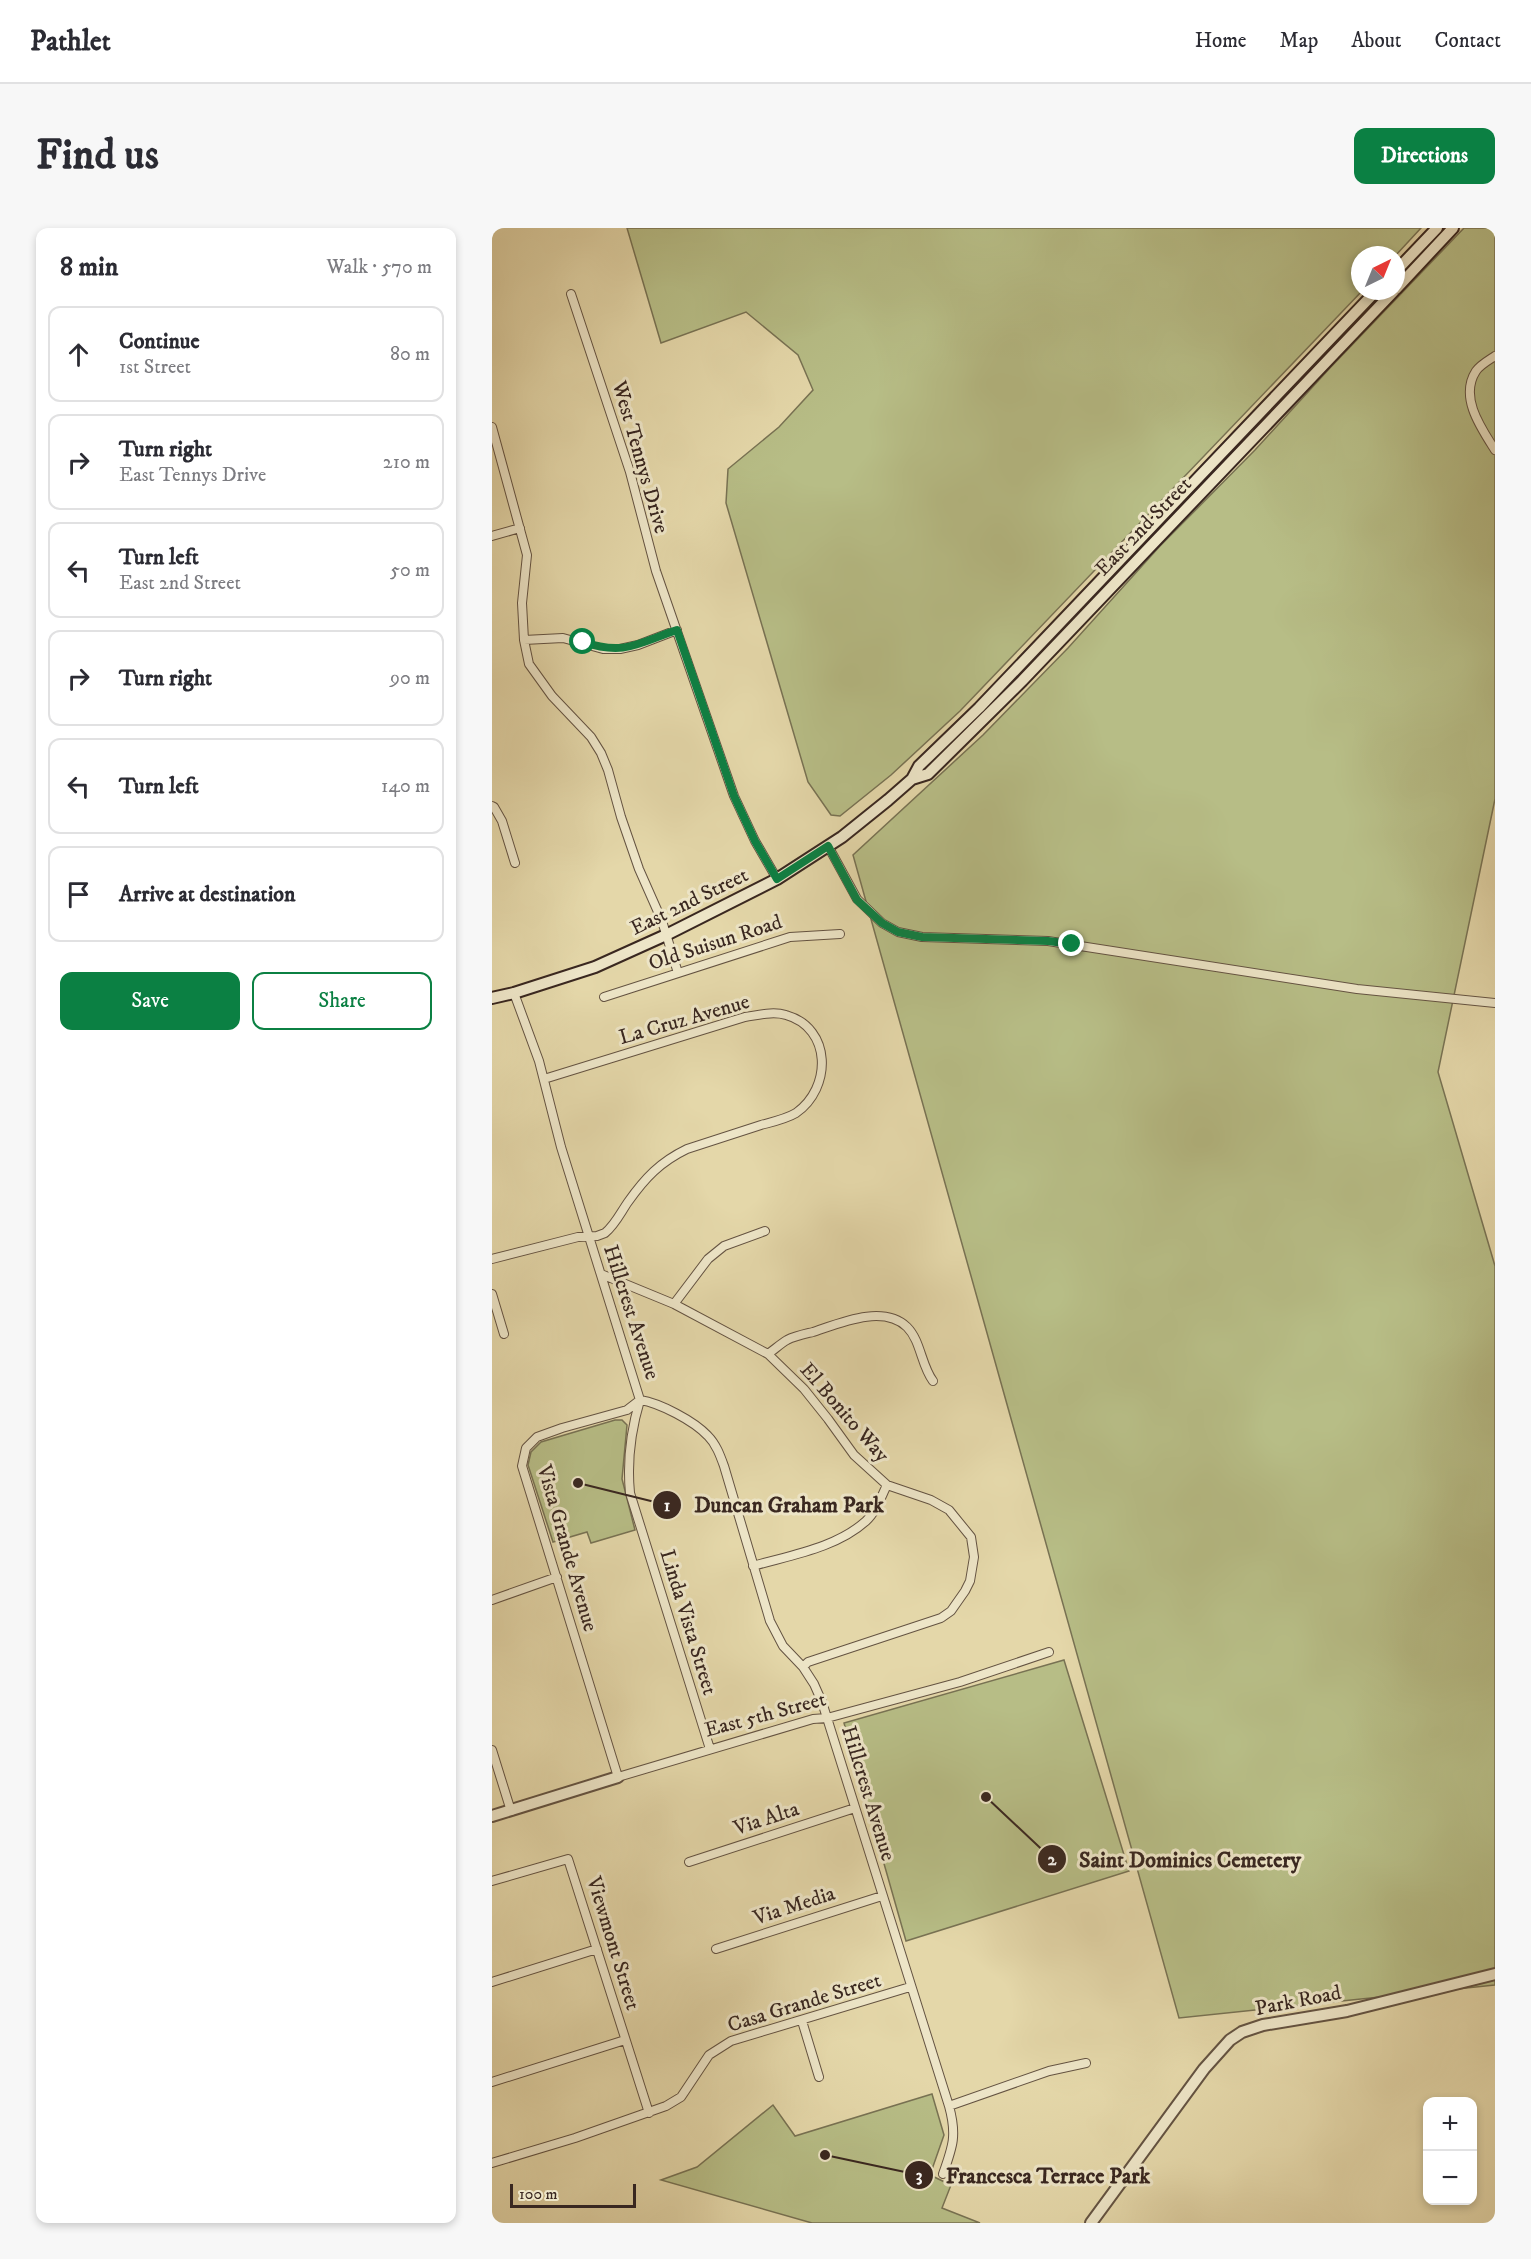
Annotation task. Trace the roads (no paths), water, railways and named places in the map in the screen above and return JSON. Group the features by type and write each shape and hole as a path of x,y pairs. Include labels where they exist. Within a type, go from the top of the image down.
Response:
{"main road":[{"path":"1405,262 1437,228"},
{"name":"East 2nd Street","path":"1405,279 1453,228"},
{"name":"East 2nd Street","path":"492,998 595,967 666,935 777,879 868,817 912,779 920,766 995,692 1367,300"},
{"name":"East 2nd Street","path":"912,779 928,774 1022,681 1385,300"},
{"name":"East 5th Street","path":"492,1816 618,1777"},
{"name":"Park Road","path":"1091,2223 1204,2069 1230,2040 1242,2032 1263,2025 1347,2011 1495,1974"}],"street":[{"name":"West Tennys Drive","path":"571,294 627,463 646,537 734,796 755,841 777,879"},
{"path":"1495,356 1477,369 1471,384 1475,417 1495,450"},
{"path":"492,427 527,555 522,603 524,640 529,664 552,696 591,737 601,753 624,828 666,935 678,973"},
{"path":"492,536 520,528"},
{"path":"524,640 562,638 603,649 620,649 638,645 677,630"},
{"path":"492,806 502,821 515,863"},
{"path":"828,846 857,900 882,923 898,932 922,937 1048,941 1357,989 1495,1004"},
{"name":"Old Suisun Road","path":"604,997 790,937 840,934"},
{"name":"Hillcrest Avenue","path":"514,993 544,1079 561,1147 640,1400 651,1402 693,1424 710,1437 724,1466 774,1630 783,1646 803,1667 814,1684 827,1718 955,2126 943,2174"},
{"name":"La Cruz Avenue","path":"544,1079 745,1017 769,1013 785,1015 799,1021 813,1031 820,1047 823,1064 822,1079 813,1095 795,1113 672,1156 649,1176 609,1229 597,1236 589,1237"},
{"path":"674,1304 708,1259 724,1246 765,1230"},
{"path":"492,1259 578,1237 589,1237"},
{"name":"El Bonito Way","path":"601,1274 674,1304 768,1354 804,1389 854,1455 887,1485 949,1509 971,1537 974,1557 970,1581 951,1611 941,1618 808,1662 803,1667"},
{"path":"492,1294 504,1334"},
{"path":"768,1354 786,1341 842,1322 874,1316 887,1317 906,1326 913,1334 926,1372 933,1381"},
{"name":"Vista Grande Avenue","path":"618,1777 522,1466 526,1448 537,1437 627,1410 640,1400"},
{"name":"Linda Vista Street","path":"640,1400 628,1470 630,1493 710,1749"},
{"path":"753,1566 825,1545 848,1534 866,1521 887,1485"},
{"path":"492,1600 557,1577"},
{"name":"East 5th Street","path":"618,1777 813,1719 827,1718 960,1682 1049,1652"},
{"path":"492,1750 511,1811"},
{"name":"Via Alta","path":"689,1862 855,1808"},
{"name":"Viewmont Street","path":"492,1881 568,1859 649,2113"},
{"name":"Via Media","path":"716,1949 882,1896"},
{"path":"492,1982 597,1949"},
{"name":"Casa Grande Street","path":"492,2163 649,2113 681,2097 709,2055 731,2041 910,1987"},
{"path":"802,2020 819,2077"},
{"path":"492,2082 625,2040"},
{"path":"949,2106 1049,2071 1086,2063"}],"place":[{"name":"Duncan Graham Park","path":"578,1483"},
{"name":"Saint Dominics Cemetery","path":"986,1797"},
{"name":"Francesca Terrace Park","path":"825,2155"}]}
